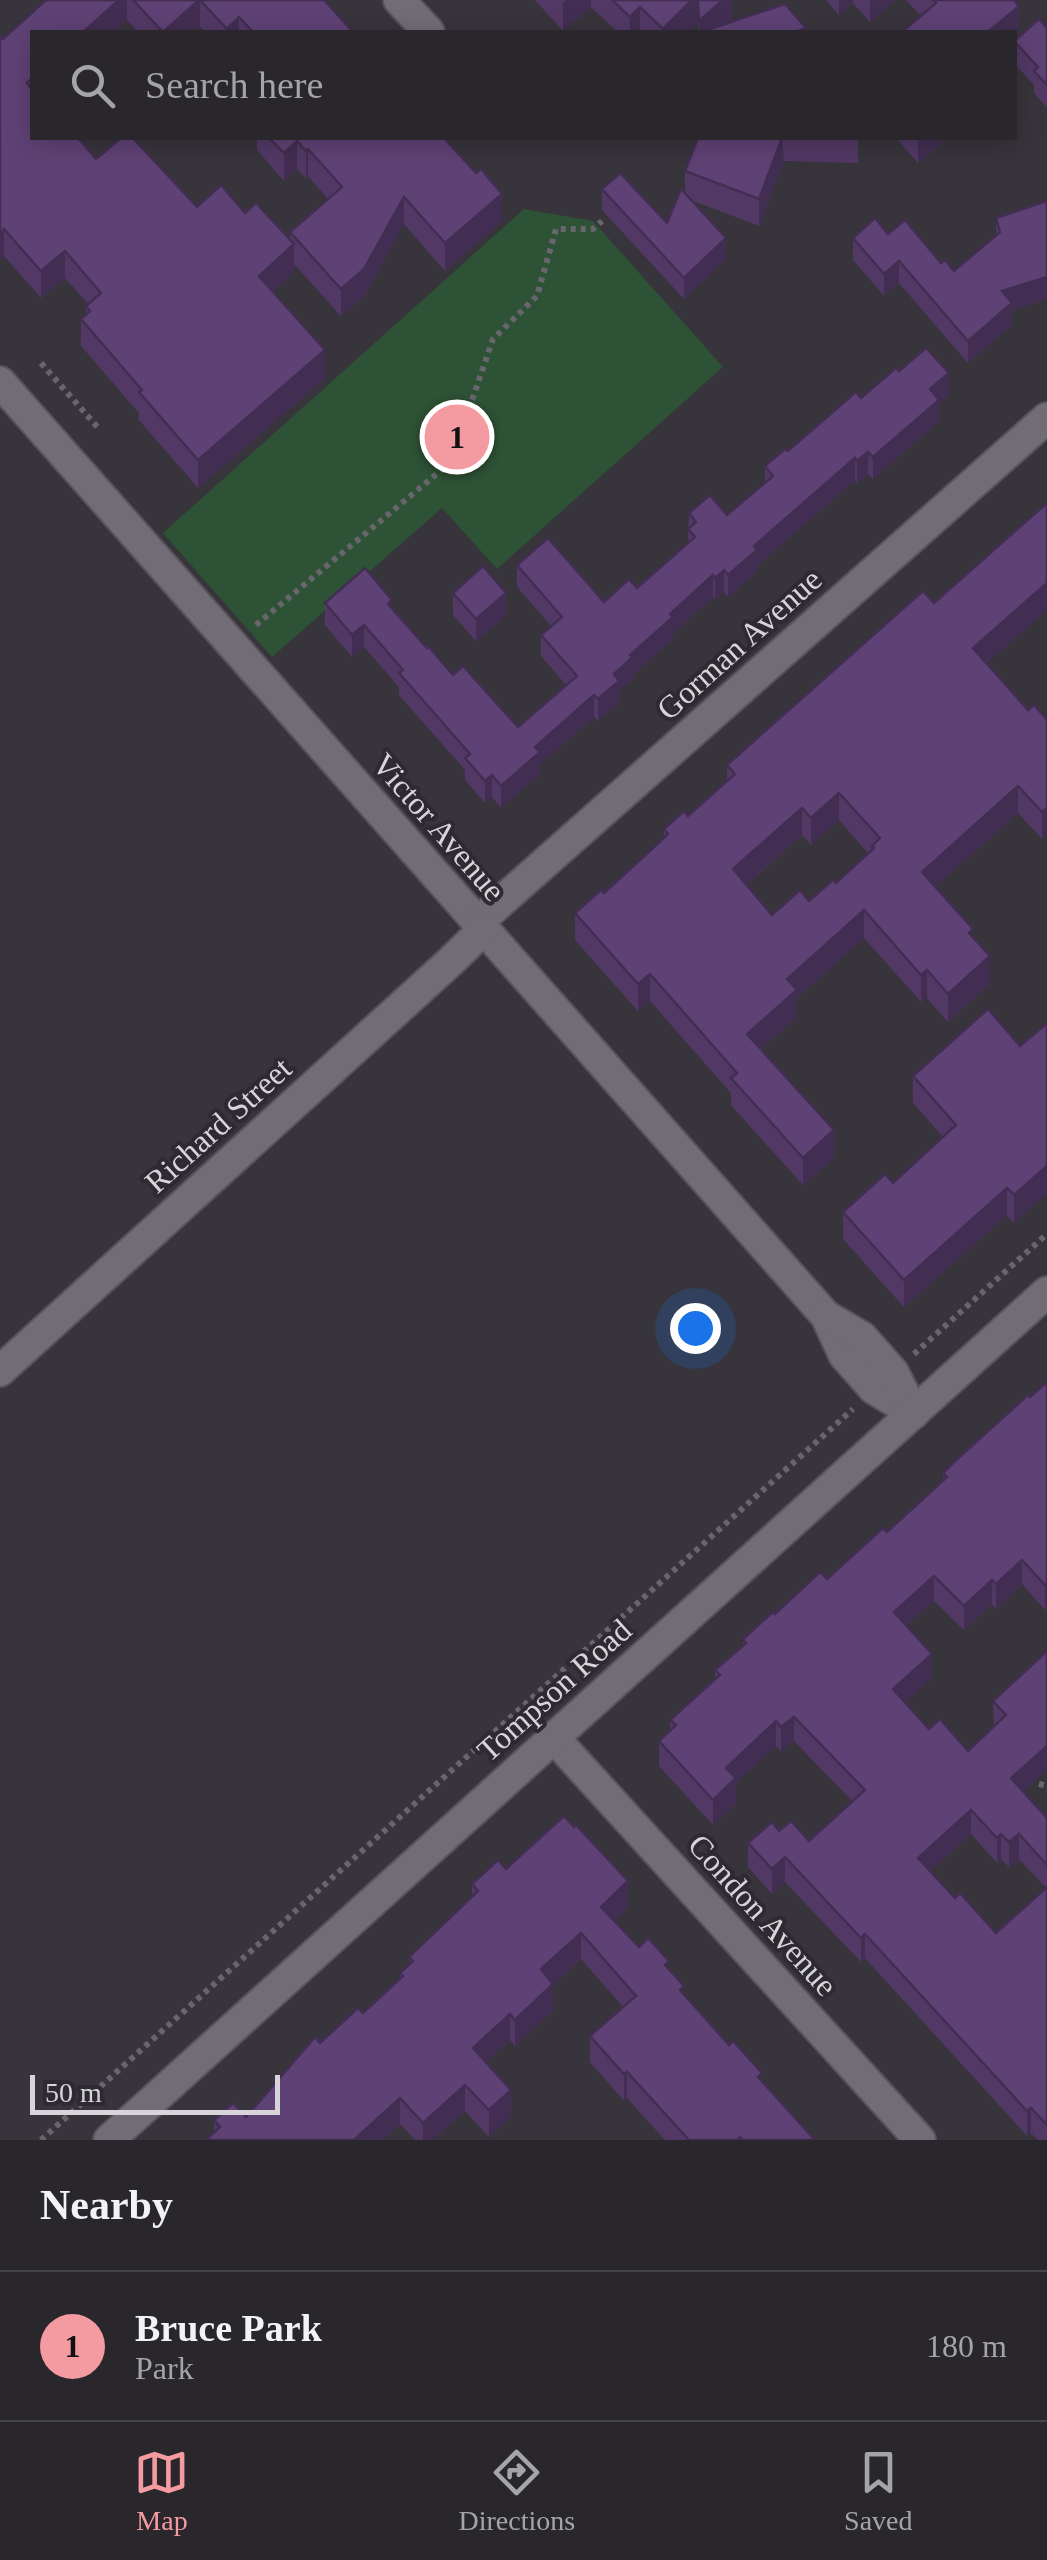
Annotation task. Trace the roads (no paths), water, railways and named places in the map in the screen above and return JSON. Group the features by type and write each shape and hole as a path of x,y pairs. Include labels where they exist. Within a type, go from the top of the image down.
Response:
{"street":[{"path":"399,0 427,30"},
{"name":"Victor Avenue","path":"0,382 826,1316 862,1337 884,1381 914,1413"},
{"name":"Gorman Avenue","path":"480,926 1047,418"},
{"name":"Richard Street","path":"0,1371 450,962 480,926"},
{"name":"Tompson Road","path":"108,2140 1047,1292"},
{"name":"Condon Avenue","path":"554,1738 920,2140"}],"place":[{"name":"Bruce Park","path":"457,437"}]}
